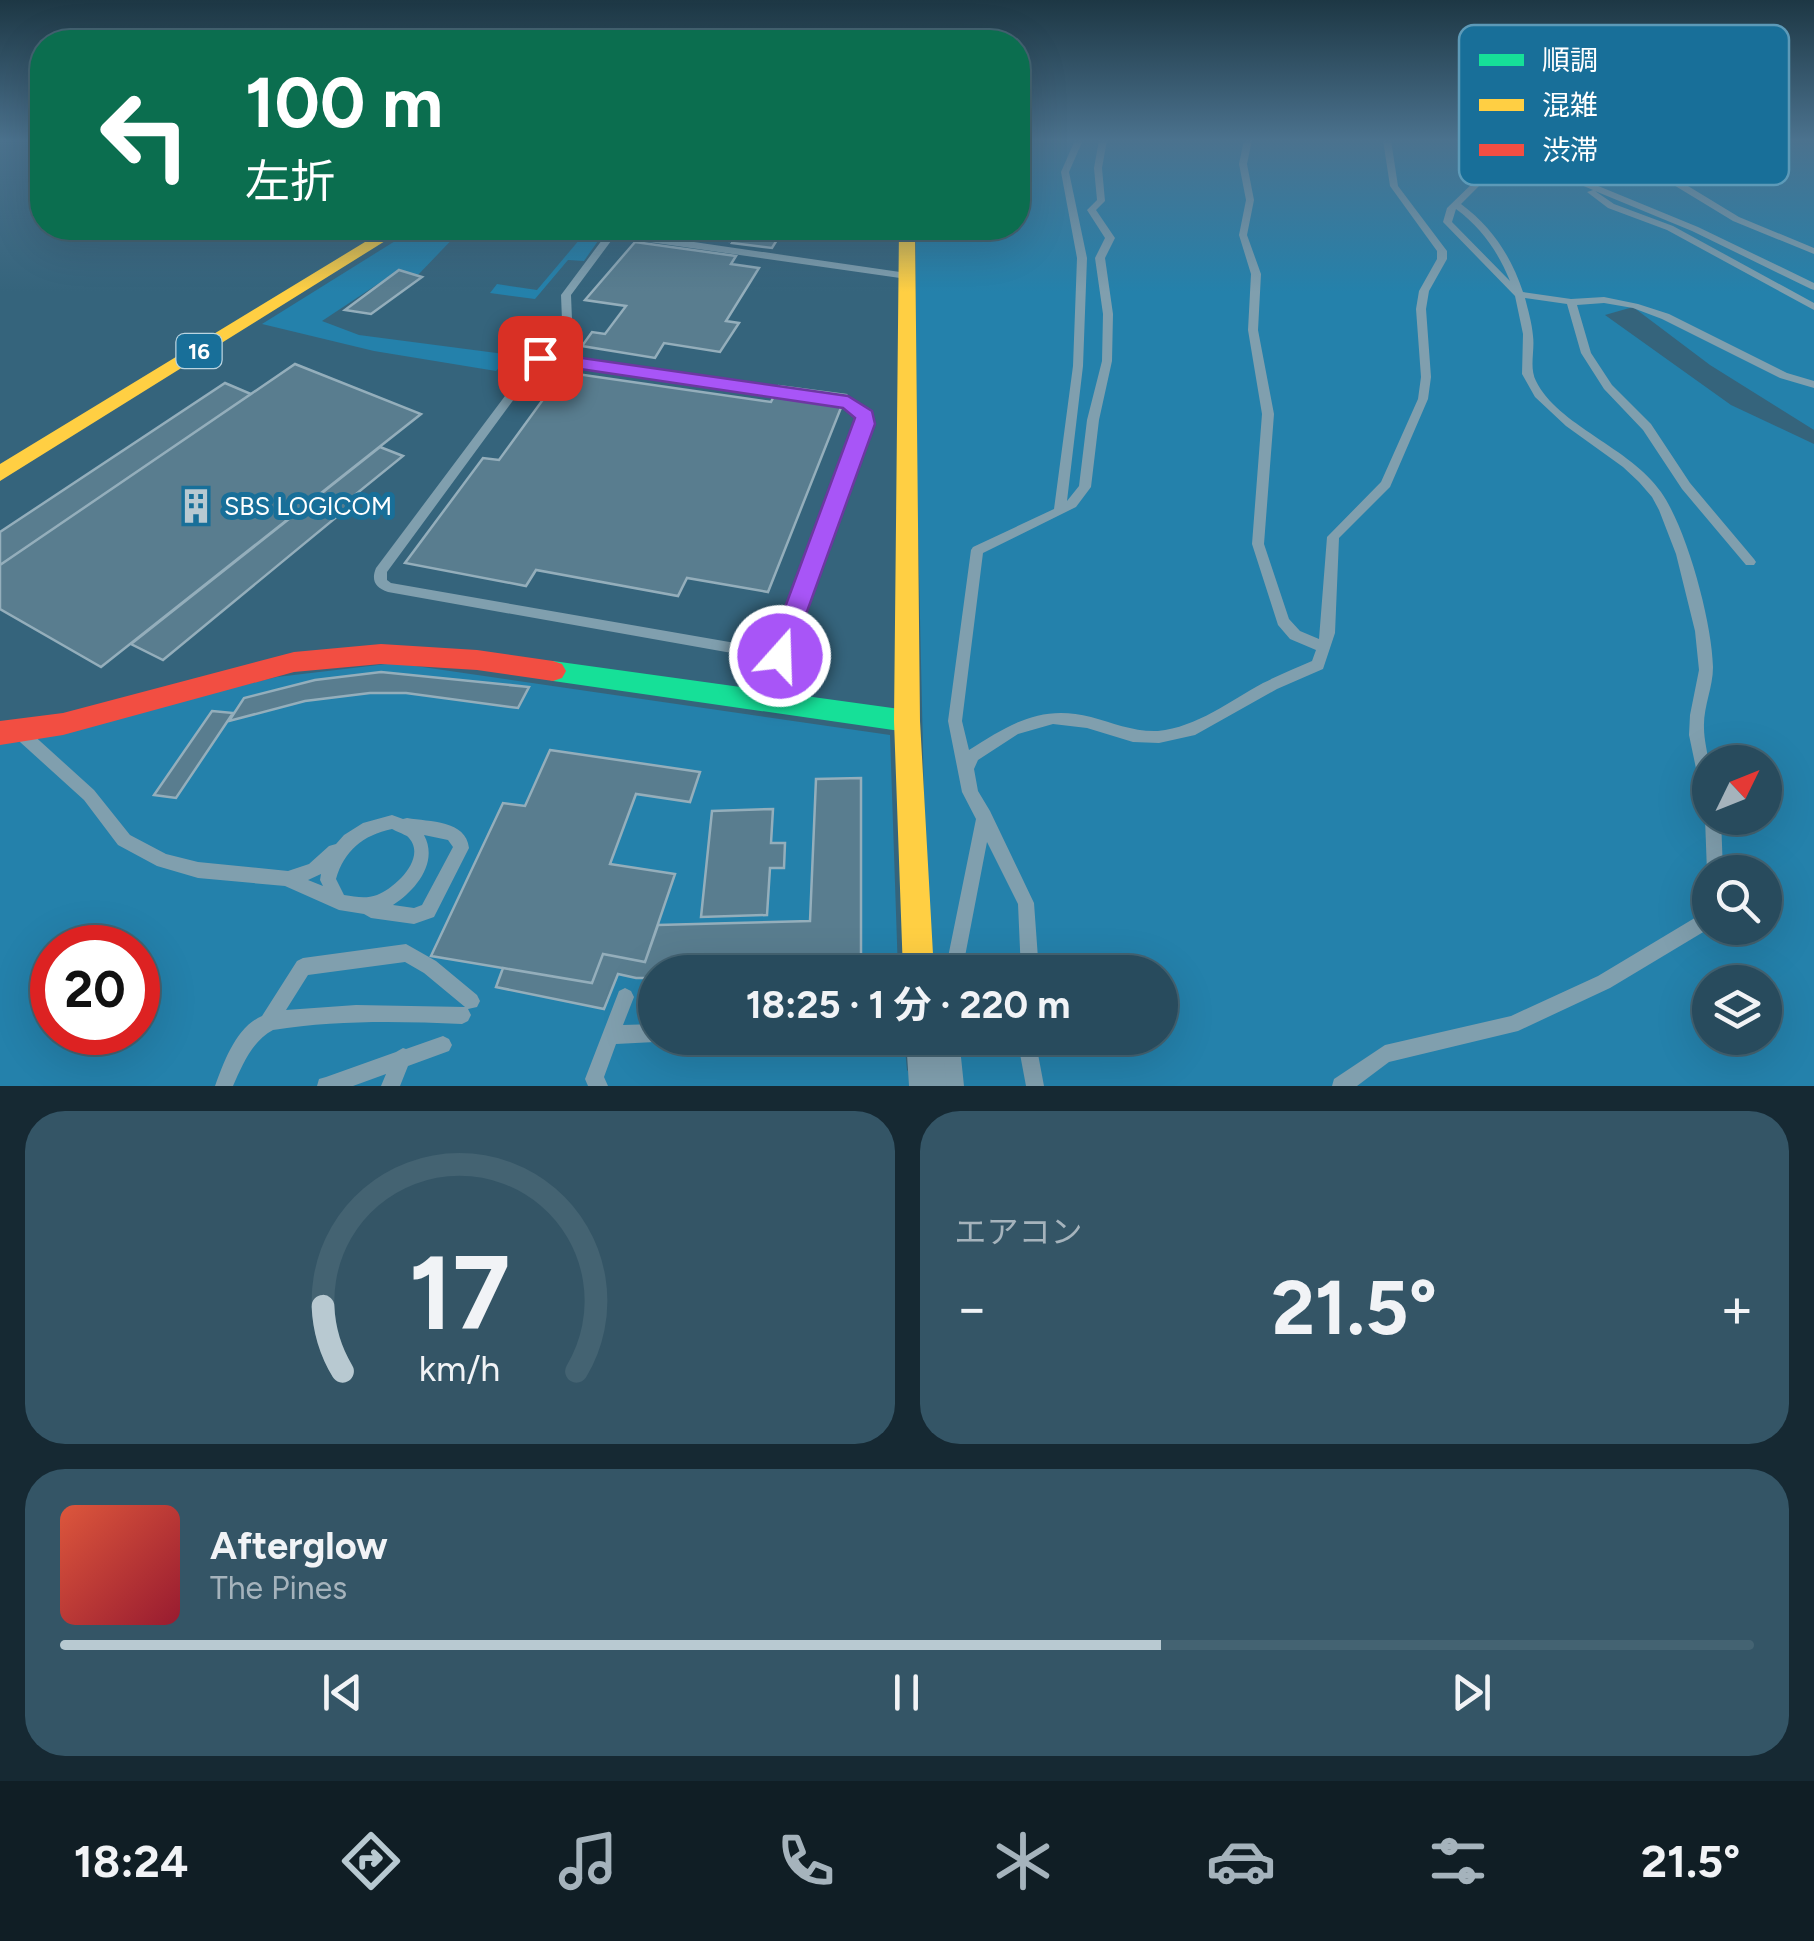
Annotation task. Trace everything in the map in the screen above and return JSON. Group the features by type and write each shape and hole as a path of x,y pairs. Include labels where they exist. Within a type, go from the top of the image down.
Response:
{"main road":[{"name":"16","path":"0,455 355,240"},
{"name":"16","path":"0,474 379,240"},
{"path":"907,240 907,721 918,955"},
{"path":"10,732 62,724 294,662 381,654 477,660 907,721"}],"street":[{"path":"925,1055 928,1086"}],"lane":[{"path":"1060,511 1078,366 1082,258 1069,191"},
{"path":"1029,955 1026,903 970,792 955,721 978,550 1072,504 1085,486 1093,420 1107,361 1108,314 1100,258 1110,238 1091,210 1101,201 1100,191"},
{"path":"1248,191 1243,235 1256,274 1253,330 1268,414 1258,544 1283,622 1294,635 1324,647"},
{"path":"966,769 972,755 1014,729 1053,718 1086,722 1133,736 1160,737 1195,729 1272,685 1318,665 1324,647 1333,537 1386,484 1422,399 1426,377 1421,309 1424,290 1442,259 1442,251 1397,191"},
{"path":"1473,191 1446,216 1447,222 1517,294 1571,302 1624,300 1713,339 1758,368 1814,384"},
{"path":"1588,191 1611,206 1670,228 1814,307"},
{"path":"1599,191 1696,229 1814,287"},
{"path":"1690,191 1736,218 1814,251"},
{"path":"1456,205 1486,228 1502,251 1528,335 1527,375 1541,400 1633,466 1657,495 1670,519 1701,628 1706,671 1696,719 1701,745"},
{"path":"607,240 566,295 567,320 380,571 380,582 388,587 780,656"},
{"path":"660,240 907,276"},
{"path":"1571,302 1586,353 1608,387 1648,426 1686,486 1750,562"},
{"path":"540,358 848,403 865,416 763,700"},
{"path":"10,732 89,794 124,840 163,861 198,870 286,878 345,904 414,916 433,906 461,842 452,834 377,824 348,840 314,870 286,878"},
{"path":"956,955 984,816"},
{"path":"348,840 330,866 331,892 345,904 382,903 410,882 422,854 421,841 404,825"},
{"path":"1341,1086 1385,1054 1512,1025 1604,982 1692,929"},
{"path":"224,1086 234,1062 260,1026 268,1022 278,1016 321,1018 466,1008 430,967 406,953 303,967 268,1022"},
{"path":"599,1086 594,1079 624,997"},
{"path":"610,1035 638,1034"},
{"path":"326,1086 443,1045"},
{"path":"952,1055 955,1086"},
{"path":"1029,1055 1034,1086"},
{"path":"390,1086 403,1057"}],"shaded area":[{"path":"1030,191 1814,191 1814,430 1710,365 1633,307 1605,315 1731,405 1814,444 1814,1086 936,1086 933,1055 1178,1055 1178,955 928,955 915,397 916,240 1030,240"},
{"path":"397,240 452,240 417,276 399,270 322,321 359,335 511,355 496,371 374,351 262,324"},
{"path":"579,240 599,240 584,261 568,260 535,299 490,293 497,284 537,290"},
{"path":"395,663 890,735 897,955 638,955 638,1055 906,1055 907,1070 921,1086 0,1086 0,744 277,677"}],"building":[{"path":"734,240 777,240 772,248 732,243"},
{"path":"635,242 736,256 731,264 759,268 726,321 739,323 720,352 664,343 655,358 582,346 592,332 605,334 626,306 585,300"},
{"path":"399,270 422,277 371,314 345,310"},
{"name":"SBS LOGICOM","path":"295,364 421,414 101,667 0,609 0,565"},
{"path":"563,372 771,402 779,386 846,395 768,592 687,578 678,596 536,570 526,586 405,563 483,458 499,460"},
{"path":"225,383 251,394 0,565 0,532"},
{"path":"380,447 403,456 356,494 362,496 163,660 131,644"},
{"path":"381,672 529,687 518,708 406,693 370,693 305,701 229,721 244,698 315,680"},
{"path":"212,711 233,713 176,798 154,795"},
{"path":"550,750 700,772 690,802 636,794 610,864 675,874 647,955 638,955 638,961 603,954 592,983 431,956 503,803 525,806"},
{"path":"861,778 861,955 647,955 658,925 810,921 816,779"},
{"path":"773,809 771,843 785,843 784,868 770,868 767,915 701,917 712,811"},
{"path":"603,954 638,961 638,978 618,974 604,1009 496,987 503,968 592,983"}],"traffic: fast":[{"path":"553,671 907,721"}],"traffic: slow":[{"path":"0,474 379,240"},
{"path":"907,240 907,721 918,955"}],"traffic: jam":[{"path":"0,733 63,724 294,662 381,654 477,660 553,671"}],"place":[{"name":"SBS LOGICOM","path":"196,506"}],"route":[{"path":"540,358 848,403 865,416 780,656"}]}
